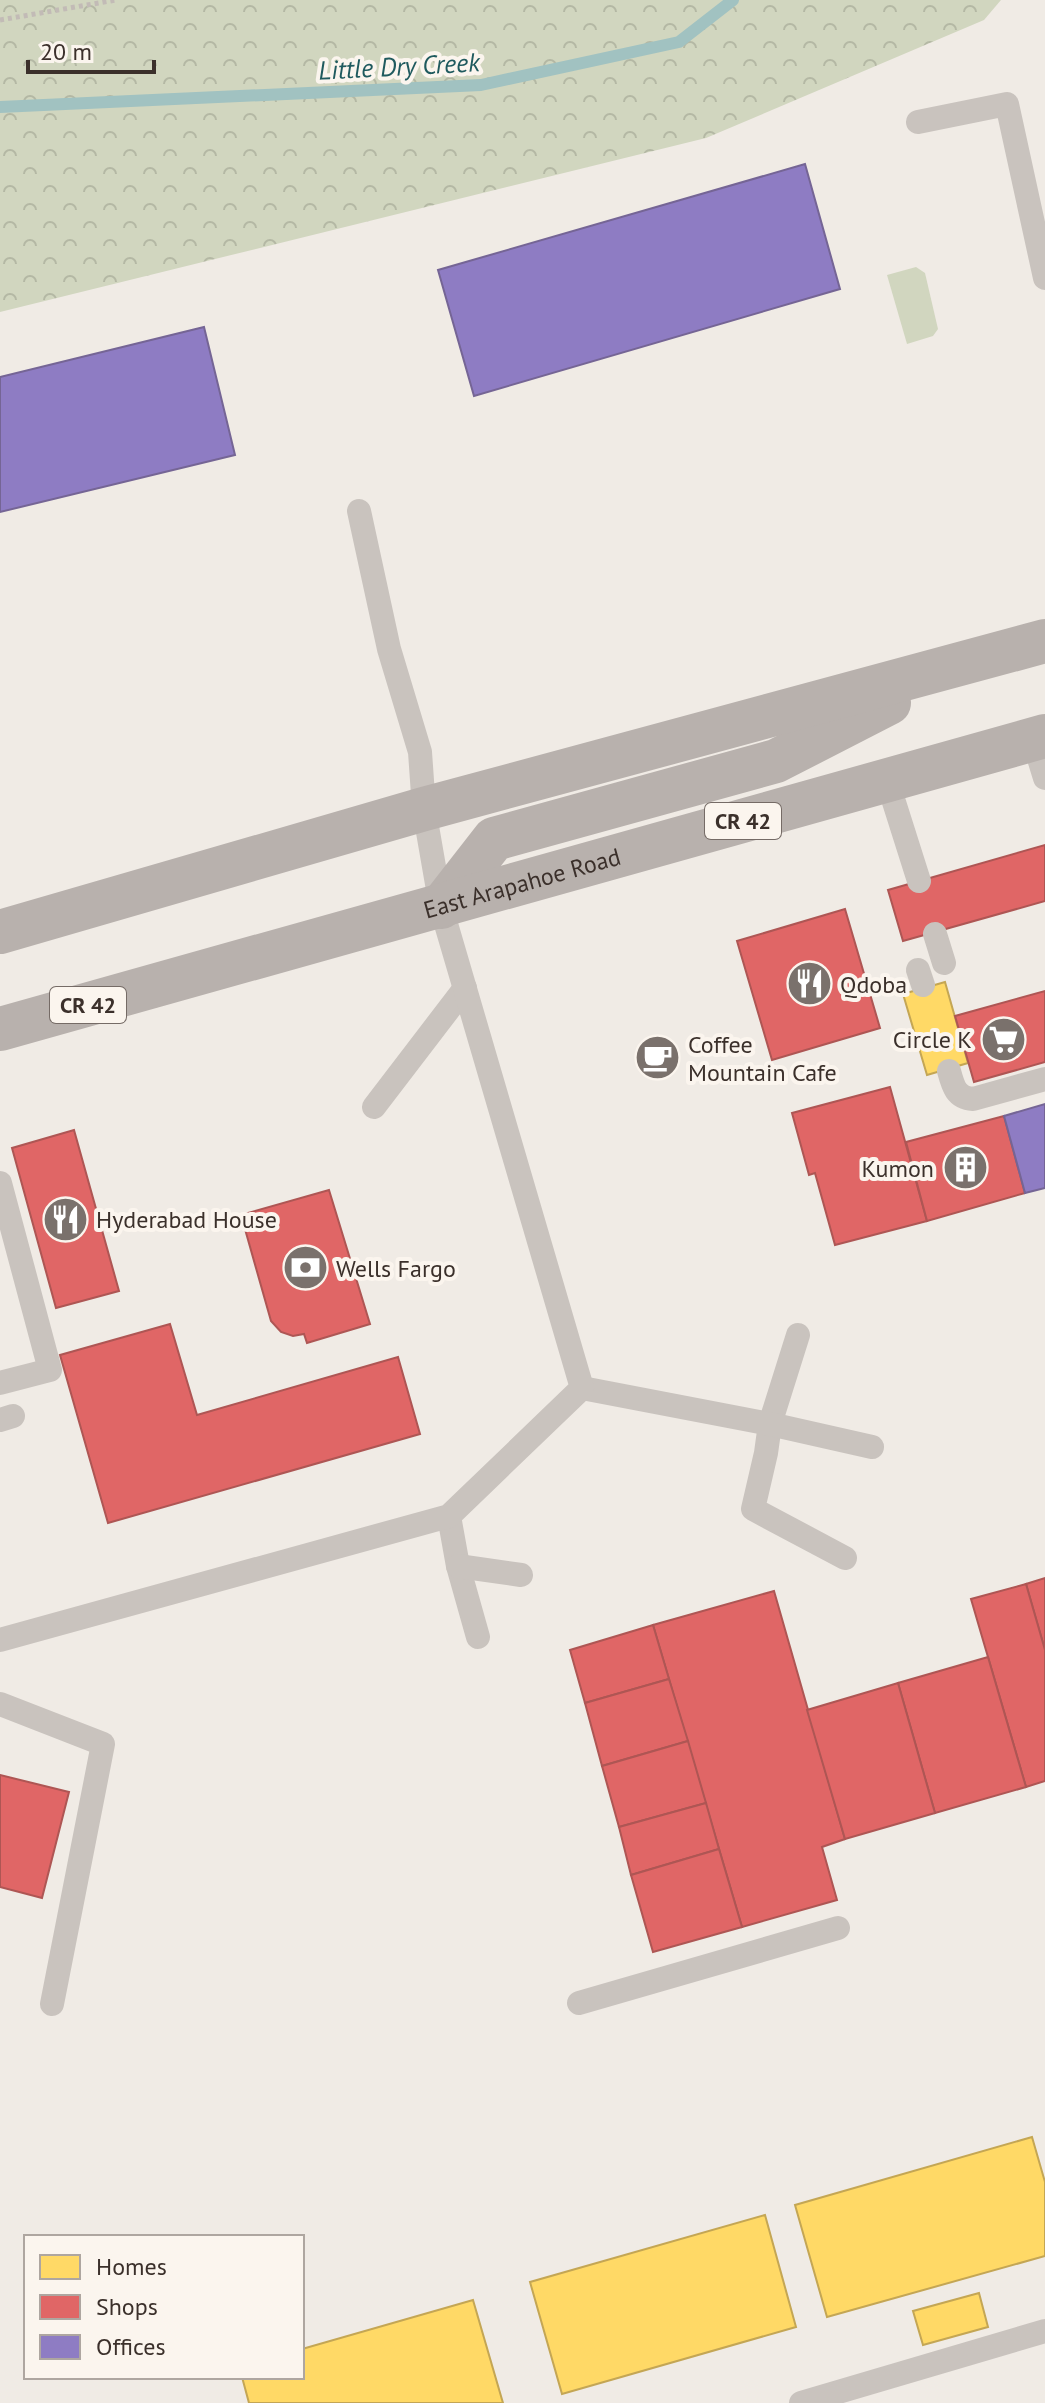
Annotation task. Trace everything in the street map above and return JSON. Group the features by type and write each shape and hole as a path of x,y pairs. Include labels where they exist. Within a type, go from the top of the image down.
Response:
{"main road":[{"path":"0,932 424,809 1045,641"},
{"path":"441,907 494,839 776,761 969,662"},
{"name":"East Arapahoe Road","path":"0,1029 887,780 1041,751"}],"lane":[{"path":"918,122 1007,104 1034,175 1045,278"},
{"path":"359,511 389,649 420,752 424,809 441,907 582,1388"},
{"path":"887,780 919,881"},
{"path":"935,934 944,963"},
{"path":"374,1107 465,988"},
{"path":"949,1071 954,1089 963,1098 973,1099 1045,1079"},
{"path":"0,1183 50,1370 0,1383"},
{"path":"798,1335 770,1424 753,1509 845,1558"},
{"path":"582,1388 872,1447"},
{"path":"0,1640 449,1516 582,1388"},
{"path":"449,1516 458,1566 478,1637"},
{"path":"458,1566 521,1575"},
{"path":"0,1704 103,1744 52,2004"},
{"path":"579,2003 838,1928"},
{"path":"801,2403 1045,2331"}],"path":[{"path":"0,20 116,0"}],"green space":[{"path":"0,0 1001,0 984,20 706,138 0,312"},
{"path":"916,267 925,273 938,329 933,336 907,344 887,275"}],"building: Homes":[{"path":"945,982 968,1063 927,1075 903,994"},
{"path":"1032,2137 1045,2182 1045,2256 827,2317 795,2205"},
{"path":"765,2215 796,2327 562,2394 530,2282"},
{"path":"979,2293 988,2327 923,2345 913,2311"},
{"path":"473,2300 503,2403 249,2403 243,2379 304,2379 304,2348"}],"building: Shops":[{"path":"1045,845 1045,901 903,941 888,890"},
{"name":"Qdoba","path":"845,909 880,1028 772,1060 737,941"},
{"name":"Circle K","path":"1045,991 1045,1062 974,1082 955,1016"},
{"name":"Coffee Mountain Cafe","path":"666,1046 671,1065 647,1071 642,1052"},
{"path":"890,1087 927,1221 835,1245 815,1173 809,1175 792,1113"},
{"name":"Kumon","path":"1004,1116 1025,1193 927,1221 906,1142"},
{"name":"Hyderabad House","path":"74,1130 119,1291 56,1308 12,1148"},
{"name":"Wells Fargo","path":"329,1190 370,1324 307,1343 304,1334 293,1336 281,1332 271,1321 241,1215"},
{"path":"170,1324 197,1415 398,1357 420,1434 108,1523 60,1355"},
{"path":"1045,1578 1045,1650 1026,1584"},
{"path":"1026,1584 1045,1650 1045,1781 1026,1787 971,1599"},
{"path":"774,1591 845,1839 822,1847 837,1900 742,1927 653,1625"},
{"path":"653,1625 669,1679 585,1703 570,1650"},
{"path":"988,1657 1026,1787 935,1813 898,1683"},
{"path":"669,1679 688,1741 602,1766 585,1703"},
{"path":"898,1683 935,1813 845,1839 807,1710"},
{"path":"688,1741 706,1803 619,1827 602,1766"},
{"path":"0,1775 69,1792 42,1898 0,1887"},
{"path":"706,1803 719,1849 631,1875 619,1827"},
{"path":"719,1849 742,1927 653,1952 631,1875"}],"building: Offices":[{"path":"805,164 840,289 474,396 438,270"},
{"path":"204,327 235,455 0,512 0,377"},
{"path":"1045,1104 1045,1188 1025,1193 1004,1116"}],"waterway":[{"name":"Little Dry Creek","path":"0,107 481,85 679,42 733,0"}],"place":[{"name":"Qdoba","path":"809,984"},
{"name":"Circle K","path":"1003,1039"},
{"name":"Coffee Mountain Cafe","path":"657,1058"},
{"name":"Kumon","path":"965,1168"},
{"name":"Hyderabad House","path":"65,1219"},
{"name":"Wells Fargo","path":"305,1268"}]}
